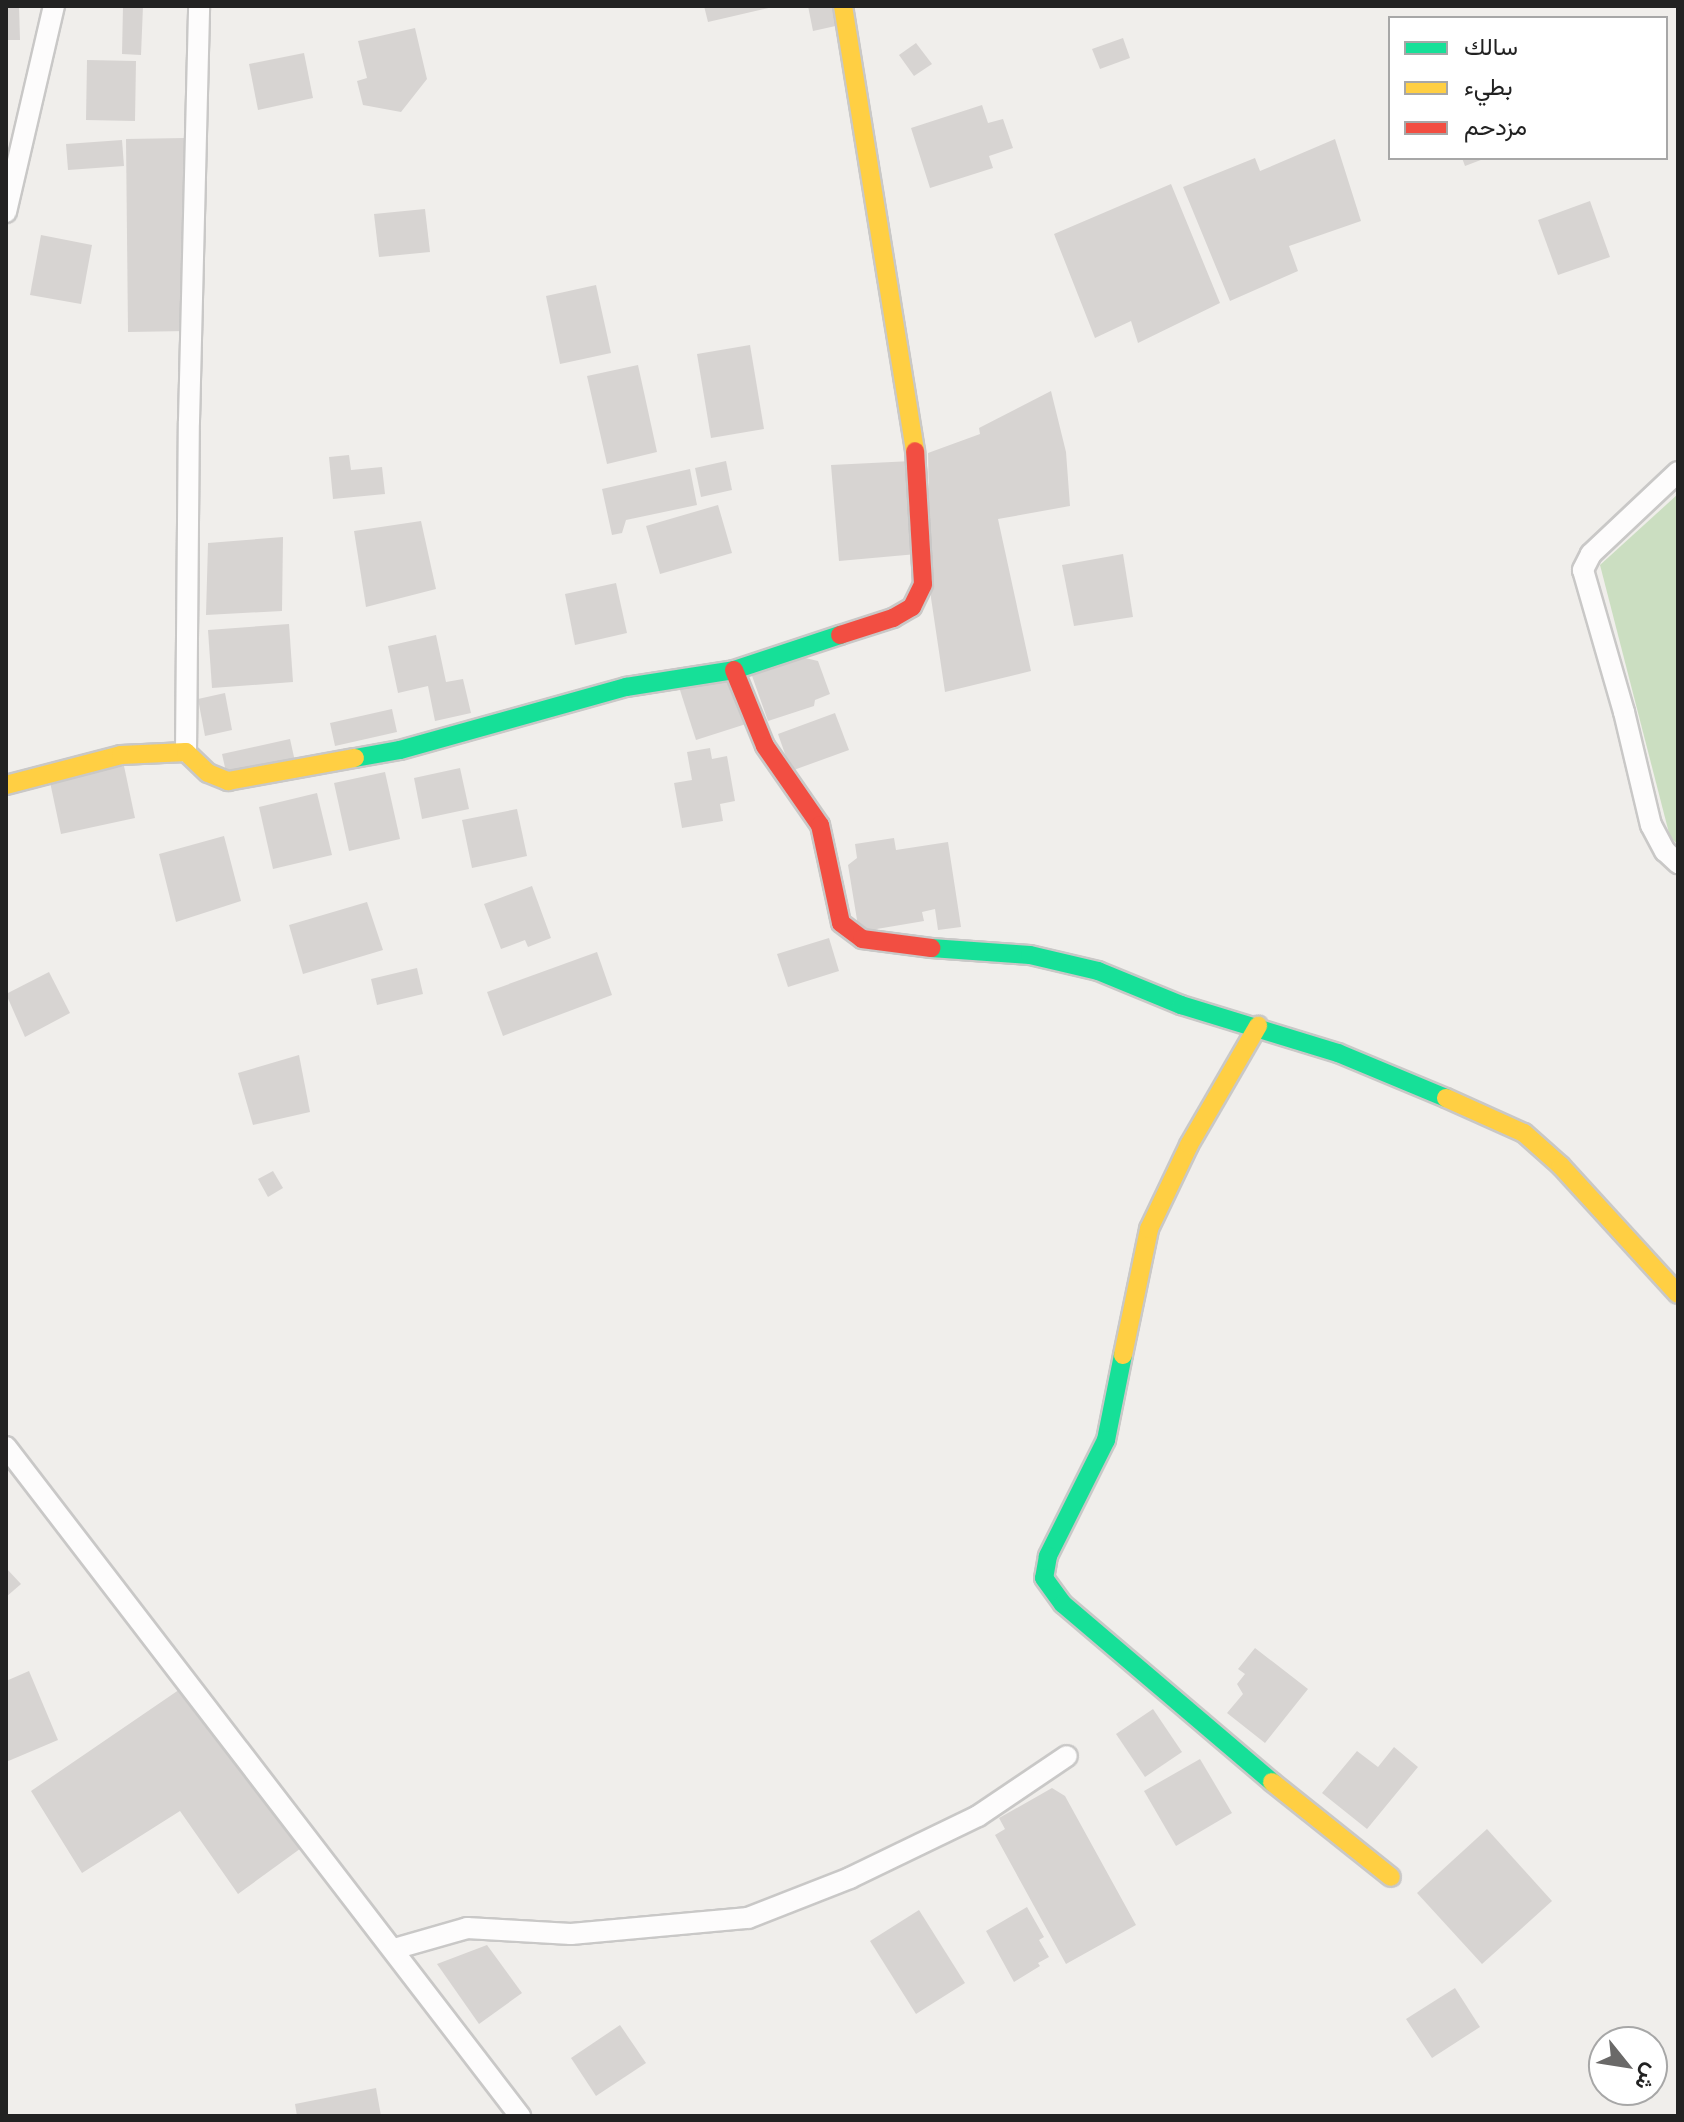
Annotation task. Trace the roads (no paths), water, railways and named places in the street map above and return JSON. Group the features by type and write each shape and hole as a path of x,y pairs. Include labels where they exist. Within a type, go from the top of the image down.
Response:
{"street":[{"path":"6,212 54,6"},
{"path":"186,752 189,421 199,6"},
{"path":"6,785 121,755 186,752 208,773 228,781 400,750 626,687 734,670 893,618 912,607 923,584 916,460 843,6"},
{"path":"1678,472 1591,554 1583,570 1624,712 1651,825 1665,851 1678,863"},
{"path":"734,670 765,746 820,825 841,923 862,939 888,945 1030,955 1098,971 1181,1005 1258,1026 1338,1053 1524,1133 1561,1166 1678,1294"},
{"path":"1258,1026 1189,1145 1149,1229 1106,1440 1048,1556 1044,1578 1063,1604 1194,1718 1353,1850 1391,1877"},
{"path":"6,1447 520,2116"},
{"path":"394,1949 467,1928 571,1934 748,1918 850,1878 978,1816 1067,1756"}]}
